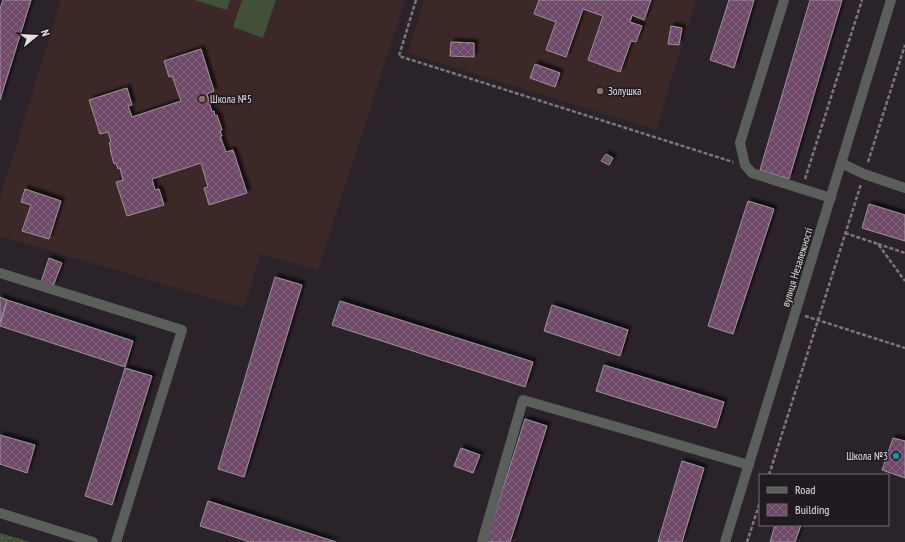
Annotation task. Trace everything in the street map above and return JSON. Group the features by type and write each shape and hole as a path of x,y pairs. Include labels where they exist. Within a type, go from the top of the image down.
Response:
{"street":[{"path":"784,0 740,143 745,165 752,173 831,198"},
{"name":"вулиця Незалежності","path":"725,542 892,0"},
{"path":"841,163 864,174 905,188"},
{"path":"0,273 182,330 116,542"},
{"path":"482,542 523,400 749,465"},
{"path":"0,513 93,542"}],"path":[{"path":"416,0 399,56 745,165"},
{"path":"802,188 862,0"},
{"path":"769,474 905,45"},
{"path":"845,233 905,253"},
{"path":"878,244 905,281"},
{"path":"795,313 905,348"},
{"path":"747,542 759,505"}],"shaded area":[{"name":"Школа №5","path":"61,0 405,0 318,270 261,254 244,308 0,236 0,198"},
{"name":"Золушка","path":"424,0 696,0 656,130 408,53"}],"green space":[{"path":"194,0 230,0 227,10"},
{"path":"242,0 276,0 263,38 233,27"},
{"path":"0,533 30,542 0,542"}],"building":[{"path":"3,0 31,0 0,100 0,9"},
{"path":"539,0 651,0 644,20 632,15 630,22 642,26 636,42 631,41 620,72 588,60 603,16 583,9 566,57 546,50 556,22 534,14"},
{"path":"729,0 754,0 734,68 710,60"},
{"path":"810,0 842,0 789,179 760,170"},
{"path":"671,26 682,28 679,45 668,44"},
{"path":"451,42 474,43 474,57 450,56"},
{"path":"201,49 214,91 207,94 212,112 214,111 215,116 217,115 222,130 220,131 222,136 220,136 226,152 233,150 247,193 209,205 204,188 208,187 201,163 152,179 155,190 159,189 164,205 127,216 116,182 123,180 120,168 118,169 116,163 114,164 108,132 100,134 89,100 127,88 132,105 128,106 132,117 181,101 172,76 169,77 164,61"},
{"path":"535,64 560,73 555,87 530,78"},
{"path":"606,154 613,158 609,165 601,161"},
{"path":"25,189 61,201 49,239 22,231 31,205 21,202"},
{"path":"748,201 774,209 733,334 708,326"},
{"path":"869,204 905,215 905,241 862,228"},
{"path":"49,258 62,263 53,286 41,282"},
{"path":"275,277 302,285 244,477 218,469"},
{"path":"0,297 7,300 0,322"},
{"path":"7,300 133,341 125,367 0,326"},
{"path":"340,301 533,362 525,387 332,325"},
{"path":"552,305 628,330 620,356 544,331"},
{"path":"604,365 724,402 716,428 596,391"},
{"path":"125,368 152,376 112,505 85,496"},
{"path":"525,419 547,426 510,542 486,542"},
{"path":"0,435 35,445 27,473 0,464"},
{"name":"Школа №3","path":"893,438 905,441 905,478 882,470"},
{"path":"461,448 480,455 473,473 454,466"},
{"path":"682,461 704,468 682,542 658,542"},
{"path":"208,501 336,542 250,542 200,526"},
{"path":"775,526 801,526 795,542 770,542"}],"place":[{"name":"Золушка","path":"600,91"},
{"name":"Школа №5","path":"202,99"},
{"name":"Школа №3","path":"896,456"}]}
